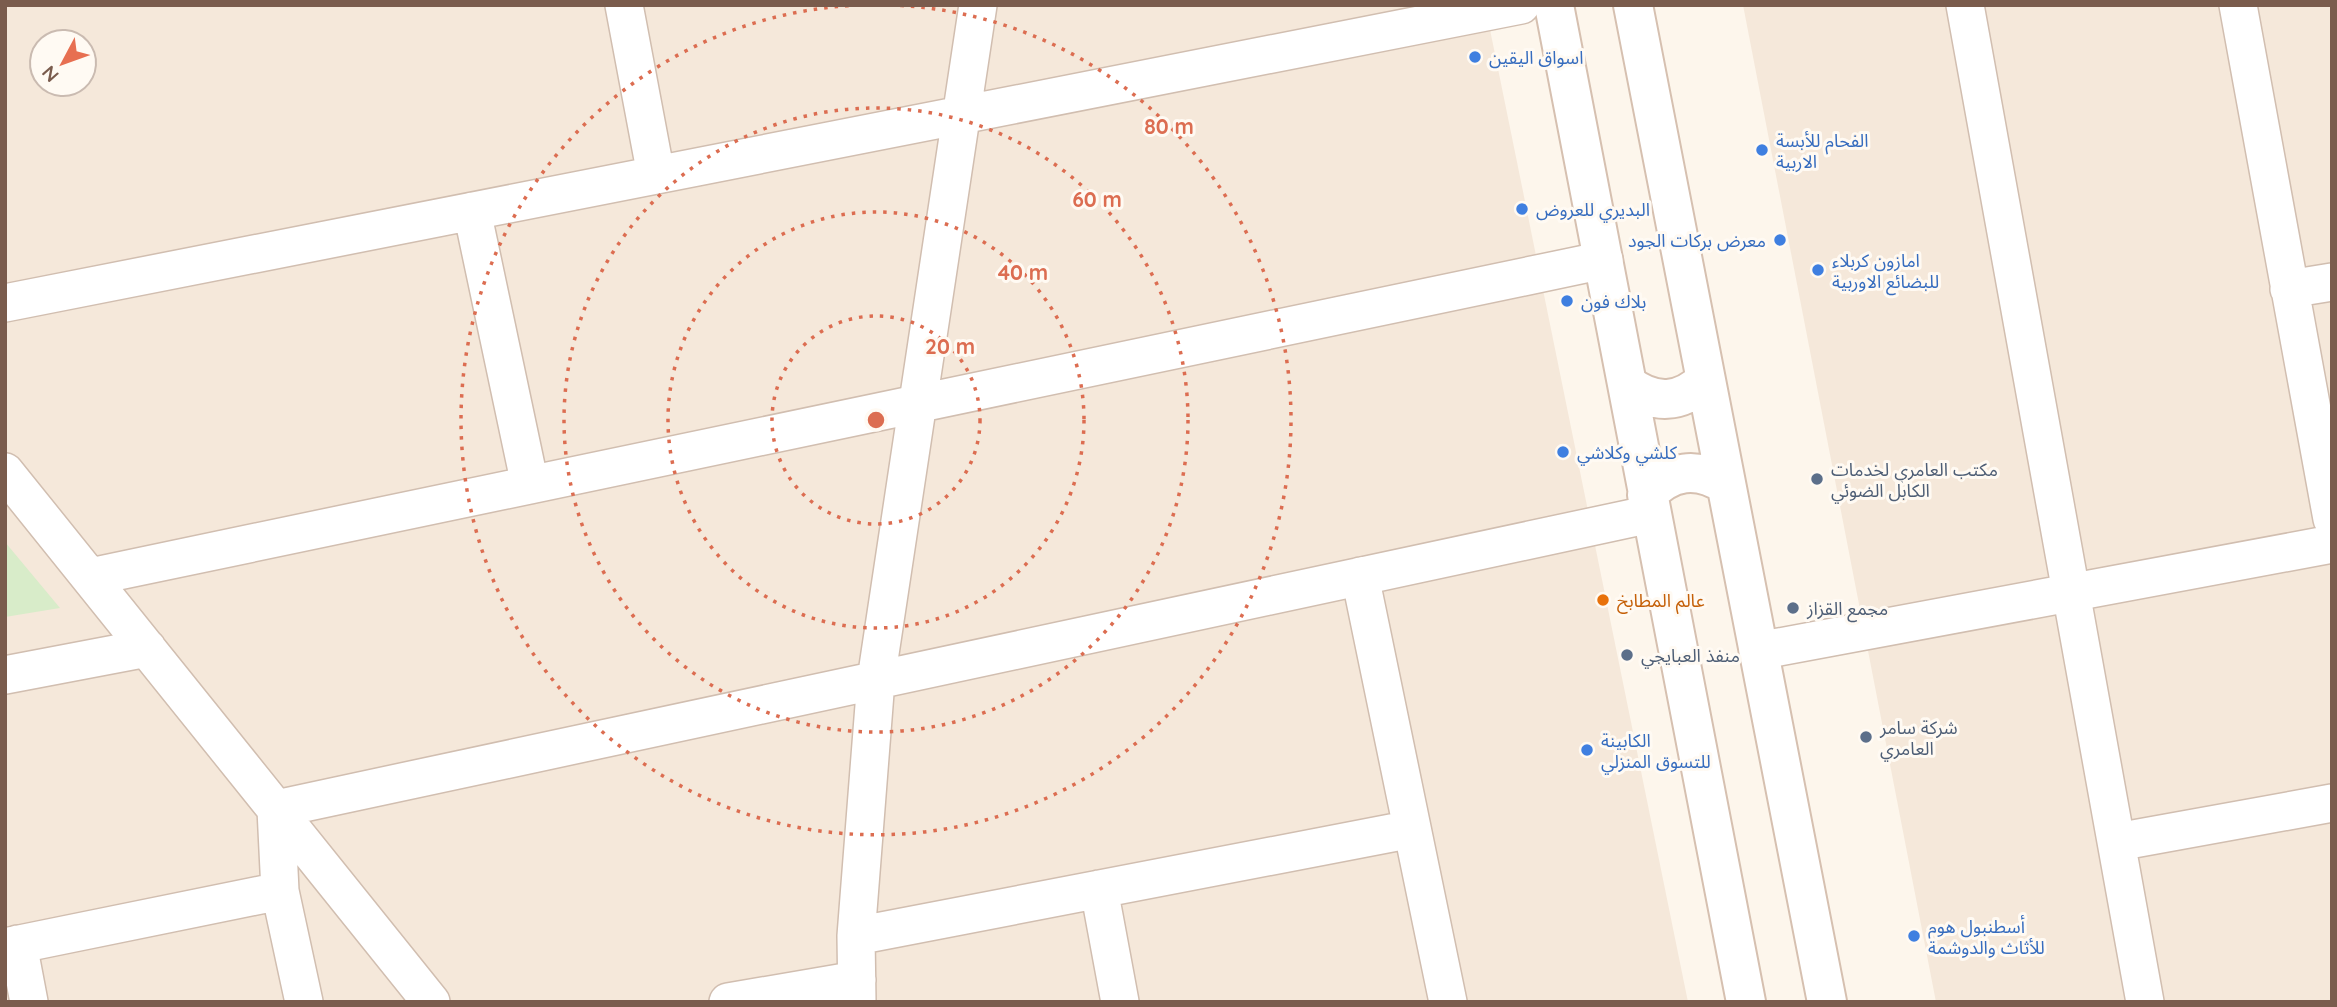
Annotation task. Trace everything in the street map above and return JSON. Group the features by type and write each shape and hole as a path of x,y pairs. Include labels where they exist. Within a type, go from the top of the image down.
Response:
{"main road":[{"path":"1554,5 1746,1002"},
{"path":"1633,5 1827,1002"},
{"path":"1627,384 1653,399 1667,400 1689,393 1705,380"},
{"path":"1649,505 1670,476 1684,472 1713,477 1726,485"}],"street":[{"path":"624,5 656,175"},
{"path":"728,1002 857,991 856,936 876,680 978,5"},
{"path":"5,303 1521,5"},
{"path":"1965,5 2146,1002"},
{"path":"2238,5 2332,519"},
{"path":"472,211 530,485"},
{"path":"90,577 1604,260"},
{"path":"2290,289 2332,282"},
{"path":"5,472 431,1002"},
{"path":"276,808 1360,576 1649,505"},
{"path":"1758,651 2332,544"},
{"path":"1360,576 1448,1002"},
{"path":"5,675 146,648"},
{"path":"2117,842 2332,803"},
{"path":"276,808 280,891 304,1002"},
{"path":"856,936 1412,829"},
{"path":"1099,889 1120,1002"},
{"path":"29,1002 12,946 280,891"}],"shaded area":[{"path":"5,5 1485,5 1688,1002 5,1002"},
{"path":"1743,5 2332,5 2332,1002 1936,1002"}],"green space":[{"path":"5,542 60,608 5,617"}],"place":[{"name":"اسواق اليقين","path":"1475,57"},
{"name":"الفحام للأبسة الاربية","path":"1762,150"},
{"name":"البديري للعروض","path":"1522,209"},
{"name":"معرض بركات الجود","path":"1780,240"},
{"name":"امازون كربلاء للبضائع الاوربية","path":"1818,270"},
{"name":"بلاك فون","path":"1567,301"},
{"name":"كلشي وكلاشي","path":"1563,452"},
{"name":"مكتب العامري لخدمات الكابل الضوئي","path":"1817,479"},
{"name":"عالم المطابخ","path":"1603,600"},
{"name":"مجمع القزاز","path":"1793,608"},
{"name":"منفذ العبايجي","path":"1627,655"},
{"name":"شركة سامر العامري","path":"1866,737"},
{"name":"الكابينة للتسوق المنزلي","path":"1587,750"},
{"name":"أسطنبول هوم للأثاث والدوشمة","path":"1914,936"}]}
